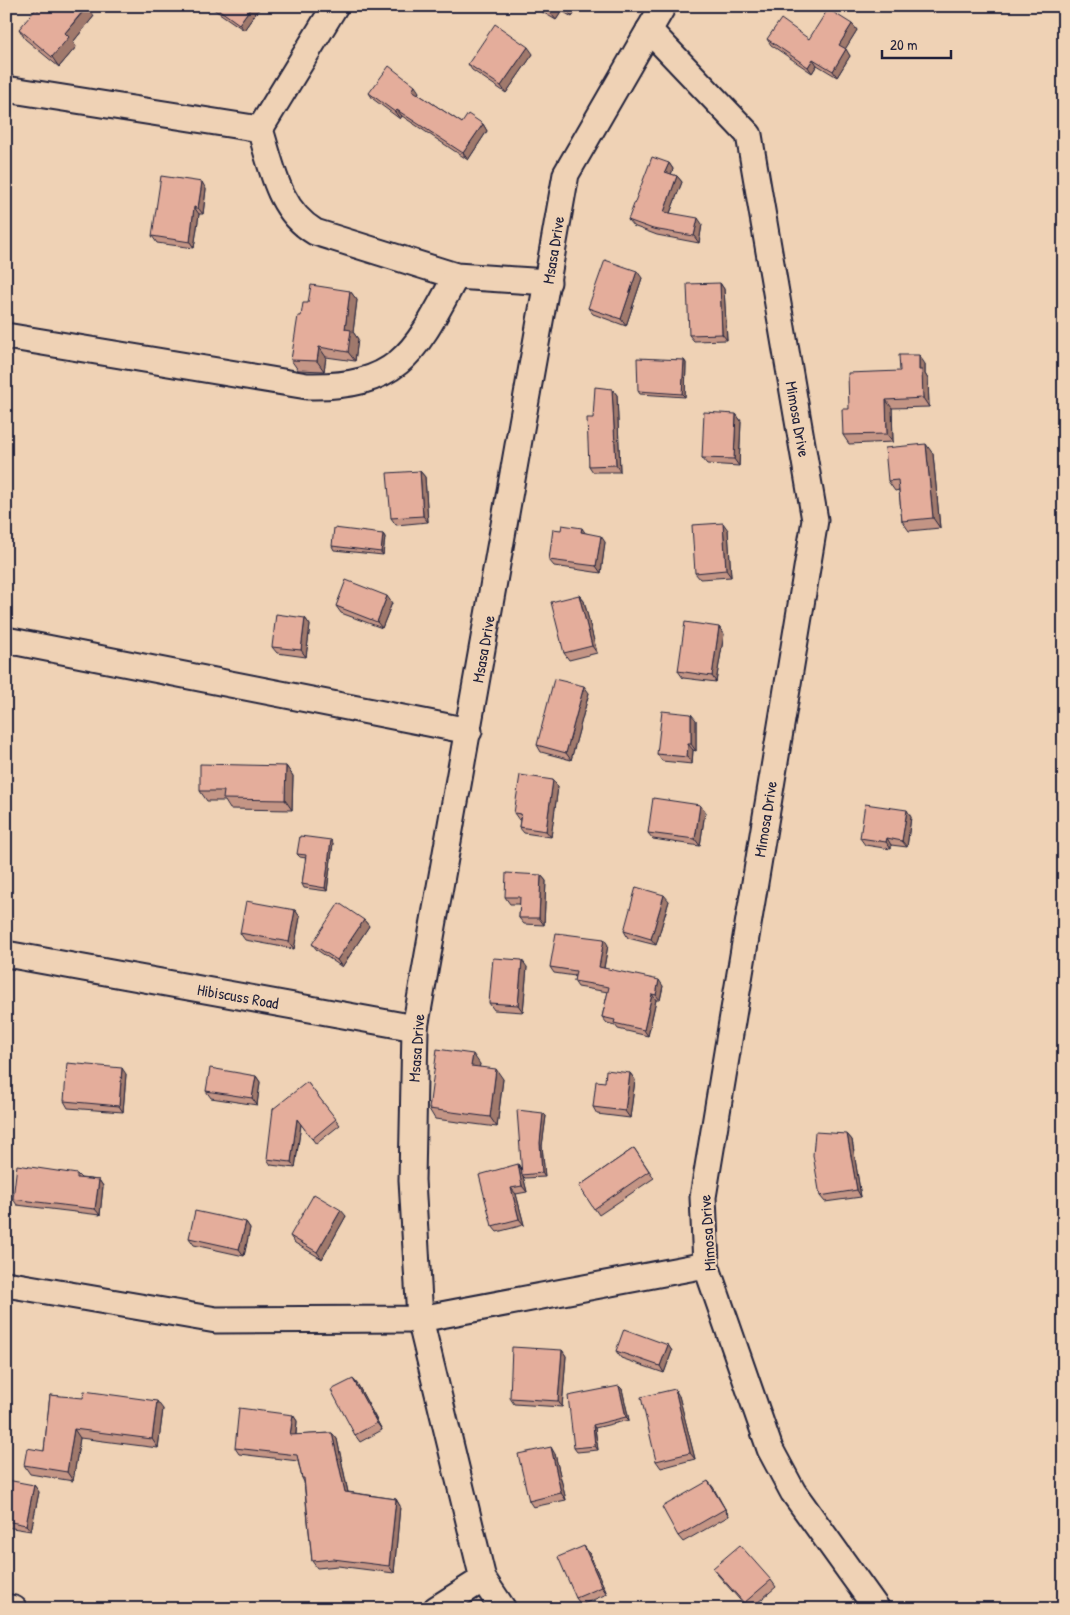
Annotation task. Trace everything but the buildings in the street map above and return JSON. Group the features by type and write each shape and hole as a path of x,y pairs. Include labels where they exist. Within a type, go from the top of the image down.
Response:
{"street":[{"path":"335,6 260,128 281,198 291,213 303,225 315,232 456,276 548,282"},
{"name":"Msasa Drive","path":"483,1579 420,1319 412,1180 415,1028 566,174 663,6"},
{"name":"Mimosa Drive","path":"649,30 749,135 815,520 703,1197 706,1265 770,1449 793,1492 877,1609"},
{"path":"6,89 260,128"},
{"path":"6,336 308,386 334,386 368,380 396,366 430,325 456,276"},
{"path":"6,640 469,731"},
{"name":"Hibiscuss Road","path":"6,954 415,1028"},
{"path":"6,1284 216,1320 420,1319 706,1265"},
{"path":"436,1609 483,1579 503,1609"},
{"path":"6,1607 14,1609"}]}
